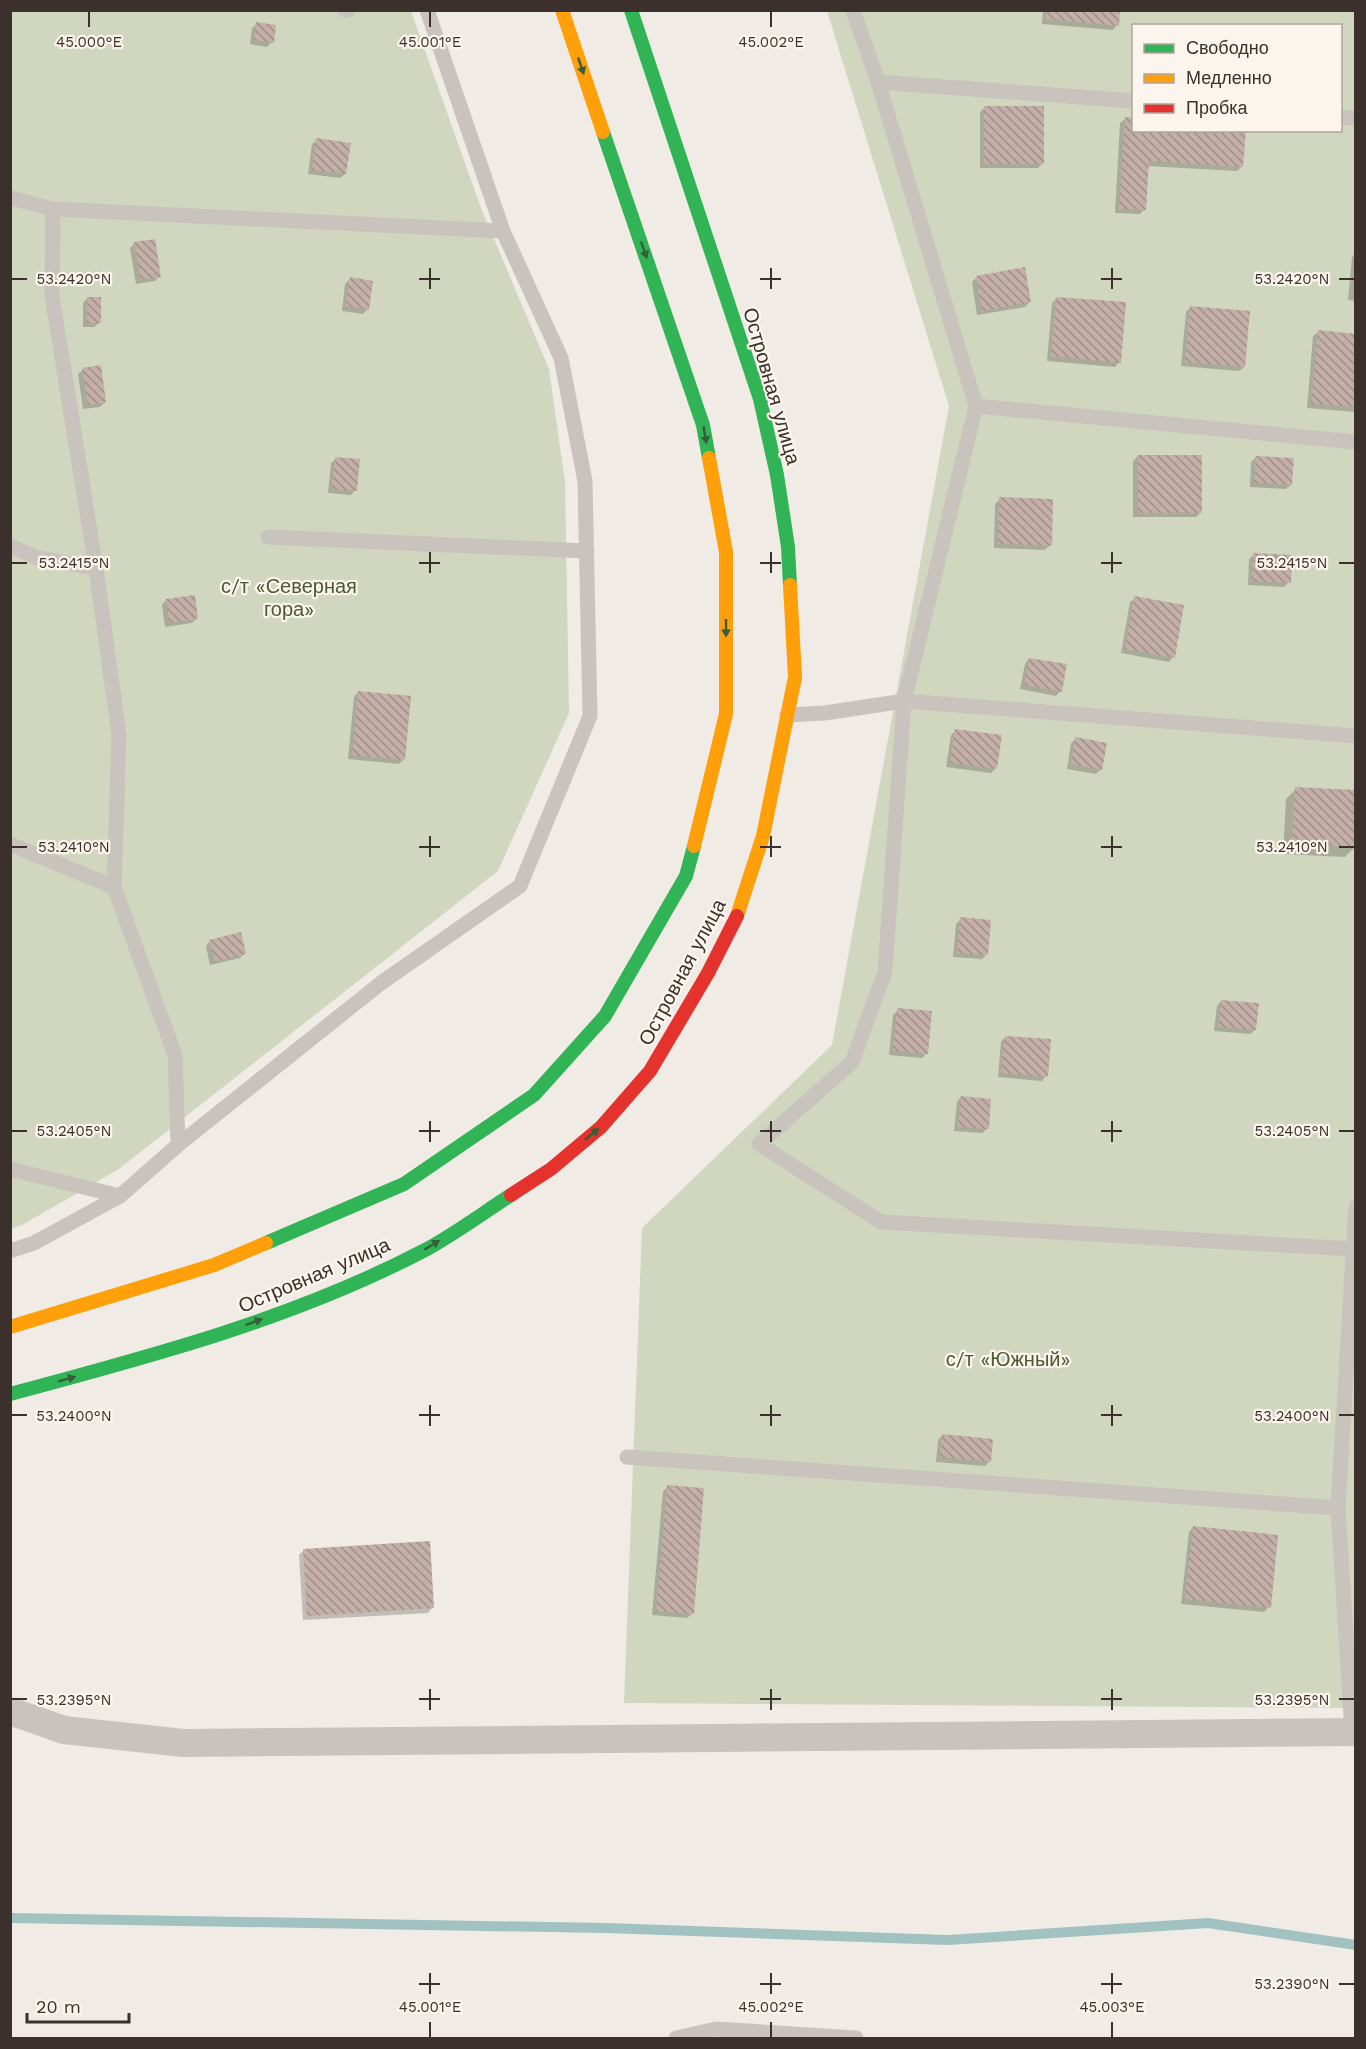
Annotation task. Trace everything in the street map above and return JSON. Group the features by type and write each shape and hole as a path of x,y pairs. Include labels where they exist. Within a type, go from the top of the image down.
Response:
{"main road":[{"path":"10,1327 214,1265 404,1185 534,1095 605,1016 686,876 726,714 726,552 704,425 562,10"},
{"name":"Островная улица","path":"10,1394 122,1364 227,1332 332,1294 428,1248 551,1169 601,1126 650,1071 708,973 736,920 763,836 795,677 788,547 777,475 760,399 631,10"}],"street":[{"path":"10,1711 64,1730 183,1743 1354,1732"}],"lane":[{"path":"10,1251 34,1243 120,1196 178,1145 381,983 520,886 590,716 585,481 561,357 503,231 427,10"},
{"path":"853,10 878,82 976,406 904,701 885,972 852,1062 759,1144 881,1222 1353,1249"},
{"path":"878,82 1132,101"},
{"path":"10,198 53,209 503,231"},
{"path":"53,209 52,296 96,568 119,735 114,887 175,1055 178,1145"},
{"path":"976,406 1356,441"},
{"path":"268,537 587,551"},
{"path":"10,546 38,558 96,568"},
{"path":"787,715 825,713 904,701 1356,736"},
{"path":"10,844 114,887"},
{"path":"13,1171 120,1196"},
{"path":"1354,1732 1338,1508 1356,1207"},
{"path":"627,1457 1338,1508"},
{"path":"676,2038 716,2029 856,2038"}],"green space":[{"name":"с/т «Северная гора»","path":"11,11 411,11 481,208 549,369 565,482 569,713 498,871 119,1169 22,1225 11,1229"},
{"name":"с/т «Южный»","path":"827,11 1355,11 1355,1708 624,1703 642,1228 832,1045 949,406"}],"building":[{"path":"1047,10 1120,10 1119,26 1046,19"},
{"path":"256,22 276,25 274,43 254,40"},
{"path":"984,106 1044,106 1044,164 984,164"},
{"path":"1125,117 1132,118 1132,132 1246,132 1243,167 1149,161 1146,210 1119,209"},
{"path":"316,138 351,143 346,174 312,170"},
{"path":"155,239 161,277 141,280 134,242"},
{"path":"1025,267 1031,302 982,311 976,276"},
{"path":"350,277 373,281 369,310 345,306"},
{"path":"87,297 101,297 101,323 87,323"},
{"path":"1056,297 1126,302 1121,363 1051,356"},
{"path":"1190,306 1250,311 1245,367 1185,362"},
{"path":"1318,330 1356,334 1356,407 1311,404"},
{"path":"101,365 106,402 88,405 82,368"},
{"path":"1138,455 1202,455 1202,513 1138,513"},
{"path":"1256,456 1294,458 1292,485 1254,483"},
{"path":"335,457 360,459 357,491 332,489"},
{"path":"999,497 1053,499 1052,546 998,544"},
{"path":"1253,553 1292,555 1291,583 1252,581"},
{"path":"195,595 198,619 169,623 166,599"},
{"path":"1134,596 1184,605 1175,658 1125,649"},
{"path":"1029,658 1067,664 1062,692 1024,685"},
{"path":"358,691 411,696 405,760 352,755"},
{"path":"955,729 1002,735 997,769 950,763"},
{"path":"1075,737 1107,743 1102,770 1071,764"},
{"path":"1295,787 1356,790 1356,847 1292,844"},
{"path":"960,917 991,920 988,955 957,953"},
{"path":"241,932 246,954 215,962 209,940"},
{"path":"1221,1000 1259,1003 1256,1030 1218,1027"},
{"path":"897,1008 932,1011 928,1054 893,1051"},
{"path":"1005,1036 1051,1039 1048,1077 1001,1073"},
{"path":"961,1096 991,1099 989,1129 958,1127"},
{"path":"942,1434 993,1439 991,1462 940,1457"},
{"path":"667,1485 704,1488 694,1614 656,1611"},
{"path":"1193,1526 1278,1535 1271,1608 1185,1599"},
{"path":"430,1541 434,1608 307,1616 303,1549"}],"waterway":[{"path":"10,1918 606,1928 948,1940 1208,1923 1356,1945"}],"traffic: fast":[{"path":"631,10 760,399 777,475 788,547 790,585"},
{"path":"603,132 703,425 709,458"},
{"path":"266,1243 404,1184 534,1095 605,1016 686,876 694,846"},
{"path":"10,1394 170,1350 327,1295 427,1249 511,1195"}],"traffic: slow":[{"path":"562,10 603,132"},
{"path":"694,846 726,714 726,552 709,458"},
{"path":"737,916 763,836 795,677 790,585"},
{"path":"10,1327 214,1265 266,1243"}],"traffic: jam":[{"path":"511,1195 551,1169 601,1127 650,1071 708,973 737,916"}]}
